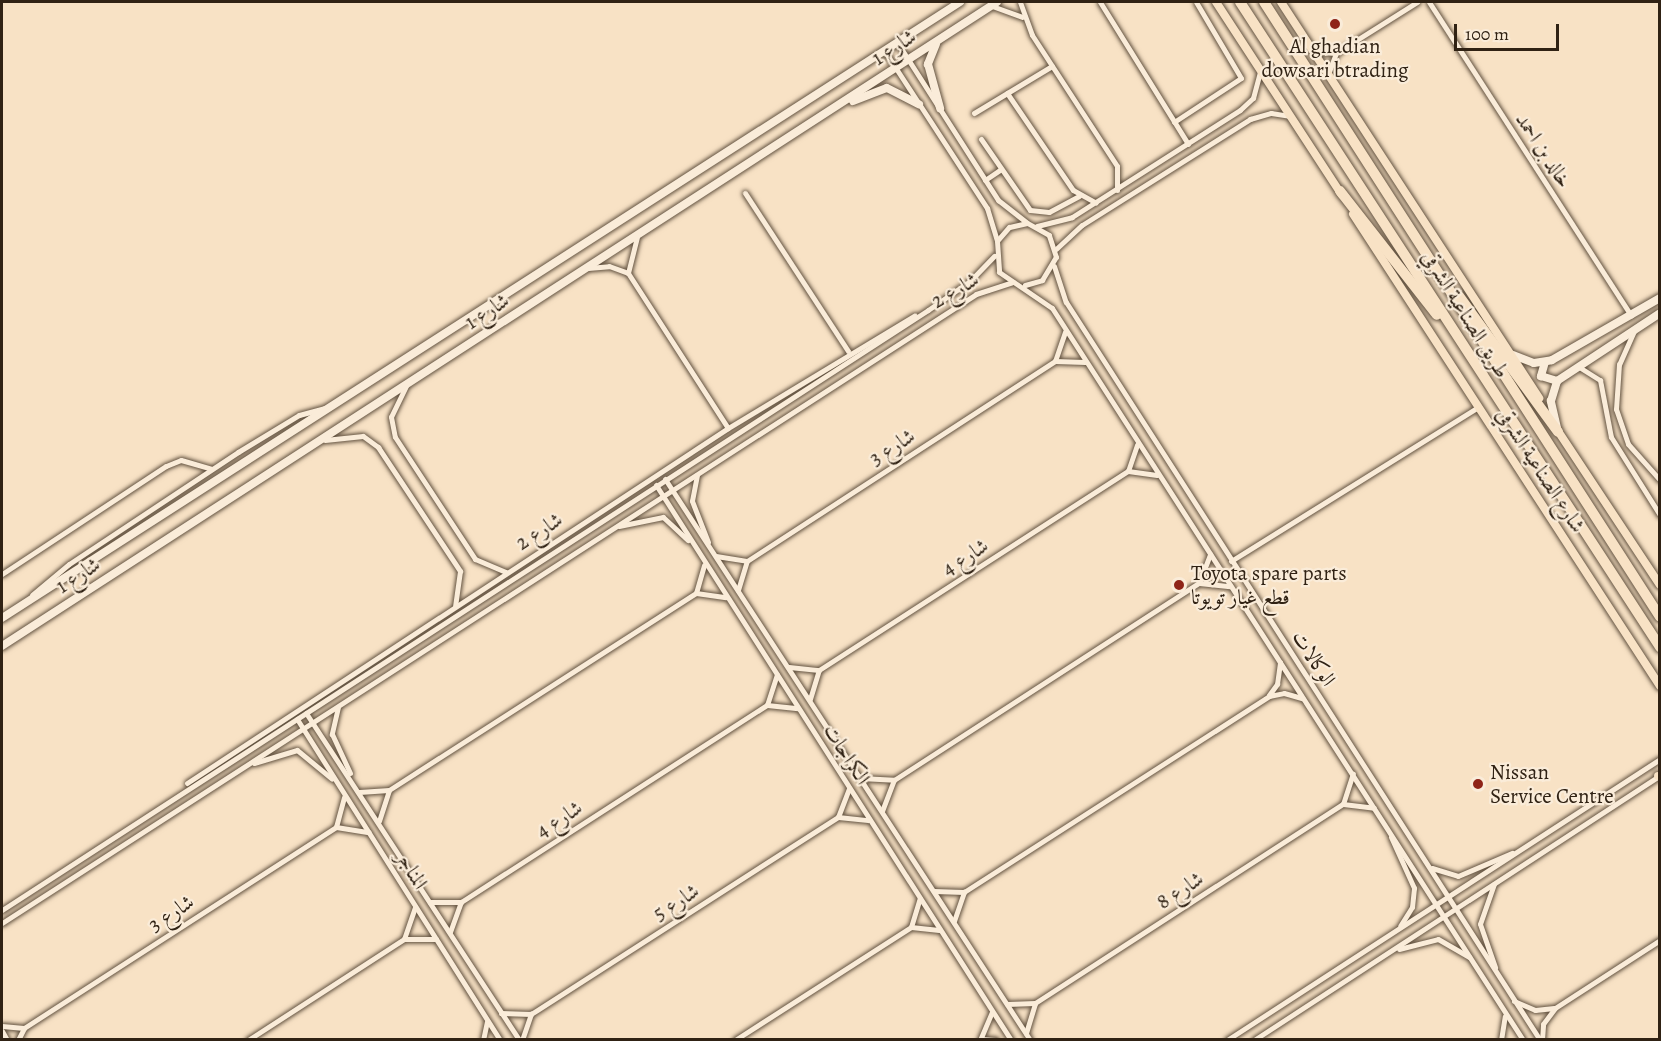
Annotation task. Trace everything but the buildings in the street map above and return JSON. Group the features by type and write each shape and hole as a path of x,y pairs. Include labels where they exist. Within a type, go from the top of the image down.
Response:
{"highway":[{"name":"طريق الصناعية الشرقي","path":"1240,2 1659,647"},
{"name":"طريق الصناعية الشرقي","path":"1264,2 1659,617"},
{"path":"1340,190 1455,336"},
{"path":"1428,259 1558,432"}],"main road":[{"name":"شارع الصناعية الشرقي","path":"1216,2 1659,685"},
{"name":"شارع الصناعية الشرقي","path":"1281,2 1514,355 1558,432 1659,585"}],"street":[{"name":"شارع 1","path":"2,618 325,408 960,2"},
{"path":"1020,2 1022,17 1117,166 1117,190"},
{"path":"1100,2 1188,144"},
{"path":"1174,122 1241,78 1196,2"},
{"path":"1328,75 1336,53 1417,2"},
{"name":"خالد بن احمد","path":"1429,2 1632,316"},
{"name":"شارع 1","path":"2,646 994,4 1022,17"},
{"path":"940,108 928,60 942,37"},
{"path":"897,42 1005,208 1027,223 1037,226 1060,223 1096,203 1248,104 1260,69"},
{"path":"884,50 987,208 996,241 994,255 999,272 1013,282 1025,285 1042,279 1054,266 1056,249 1082,225 1250,119 1272,113 1291,116"},
{"path":"1311,50 1336,53"},
{"path":"974,113 1052,66"},
{"path":"827,112 887,88 919,104"},
{"path":"1007,93 1079,196 1096,203"},
{"path":"981,139 1025,205 1036,212 1049,212 1079,196"},
{"path":"985,180 1000,170"},
{"path":"745,193 849,351"},
{"path":"996,241 1009,227 1027,223"},
{"path":"1037,226 1056,249"},
{"path":"628,273 637,237"},
{"name":"شارع 2","path":"2,910 177,792 297,719 928,310 980,273 994,255"},
{"path":"588,268 609,266 628,273 728,428"},
{"name":"الوكالات","path":"1054,266 1066,302 1513,1000 1541,1040"},
{"name":"شارع 2","path":"2,923 976,294 1013,282"},
{"name":"الوكالات","path":"1025,285 1052,308 1158,476 1438,904 1522,1040"},
{"path":"1514,355 1545,362 1632,316 1659,298"},
{"name":"شارع 2","path":"177,792 213,761 728,428 849,351 928,310"},
{"path":"1558,432 1551,401 1557,381 1659,312"},
{"path":"1637,327 1618,364 1616,409 1628,444 1659,480"},
{"path":"1065,330 1055,361 1085,362"},
{"name":"شارع 3","path":"747,561 1055,361"},
{"path":"1545,362 1543,379 1557,381"},
{"path":"1577,366 1600,380 1611,437 1659,515"},
{"path":"407,384 393,408 395,437 475,559 506,572"},
{"path":"1231,561 1478,407"},
{"path":"22,604 69,564 212,469 299,415 325,408"},
{"path":"318,441 353,435 378,447 460,571 455,606"},
{"path":"1137,443 1128,471 1158,476"},
{"path":"2,574 166,465 181,460 212,469"},
{"name":"شارع 4","path":"819,670 1128,471"},
{"name":"الكراجات","path":"698,473 691,496 709,546"},
{"name":"الكراجات","path":"665,479 1030,1040"},
{"name":"الكراجات","path":"656,485 1011,1040"},
{"name":"شارع 2","path":"614,527 663,517 693,545"},
{"path":"860,778 894,780 1199,583 1210,554"},
{"path":"716,556 747,561 738,590"},
{"path":"696,593 704,563"},
{"path":"1199,583 1230,586"},
{"path":"359,792 389,790 696,593 726,597"},
{"path":"934,891 964,891 1269,696 1277,684 1280,661"},
{"path":"788,667 819,670 810,701"},
{"path":"777,675 767,705 798,708"},
{"path":"1269,696 1291,694 1305,701"},
{"name":"المناجر","path":"339,704 332,734 353,783"},
{"name":"شارع 4","path":"460,902 767,705"},
{"name":"المناجر","path":"306,713 520,1040"},
{"name":"المناجر","path":"297,719 500,1040"},
{"name":"شارع 2","path":"246,765 297,750 337,784"},
{"path":"1227,1040 1659,759"},
{"path":"1353,774 1343,804 1375,808"},
{"path":"1254,1040 1659,776"},
{"path":"882,813 894,780"},
{"path":"849,788 838,817 870,820"},
{"path":"379,823 389,790"},
{"path":"344,795 336,827 369,832"},
{"name":"شارع 8","path":"1035,1003 1343,804"},
{"name":"شارع 5","path":"531,1014 838,817"},
{"name":"شارع 3","path":"24,1028 336,827"},
{"name":"الوكالات","path":"1387,827 1415,896 1408,916 1392,933"},
{"path":"1429,866 1458,876 1522,849"},
{"name":"الوكالات","path":"1495,882 1480,924 1497,975"},
{"path":"954,923 964,891"},
{"path":"911,927 920,898"},
{"path":"430,902 460,902 450,933"},
{"path":"404,939 415,905"},
{"path":"735,1040 911,927 941,930"},
{"path":"1384,956 1430,938 1448,942 1475,964"},
{"path":"248,1040 404,939 436,939"},
{"path":"1541,1040 1543,1024 1555,1008 1659,940"},
{"path":"1513,1000 1535,1010 1555,1008"},
{"path":"1007,1004 1035,1003 1026,1033"},
{"path":"992,1010 980,1039 996,1040"},
{"path":"501,1013 531,1014 520,1040"},
{"path":"1501,1040 1505,1014"},
{"path":"483,1040 487,1019"},
{"path":"2,1026 24,1028 18,1040"},
{"path":"2,1031 7,1040"}],"place":[{"name":"Al ghadian dowsari btrading","path":"1335,24"},
{"name":"Toyota spare parts قطع غيار تويوتا","path":"1179,585"},
{"name":"Nissan Service Centre","path":"1478,784"}]}
